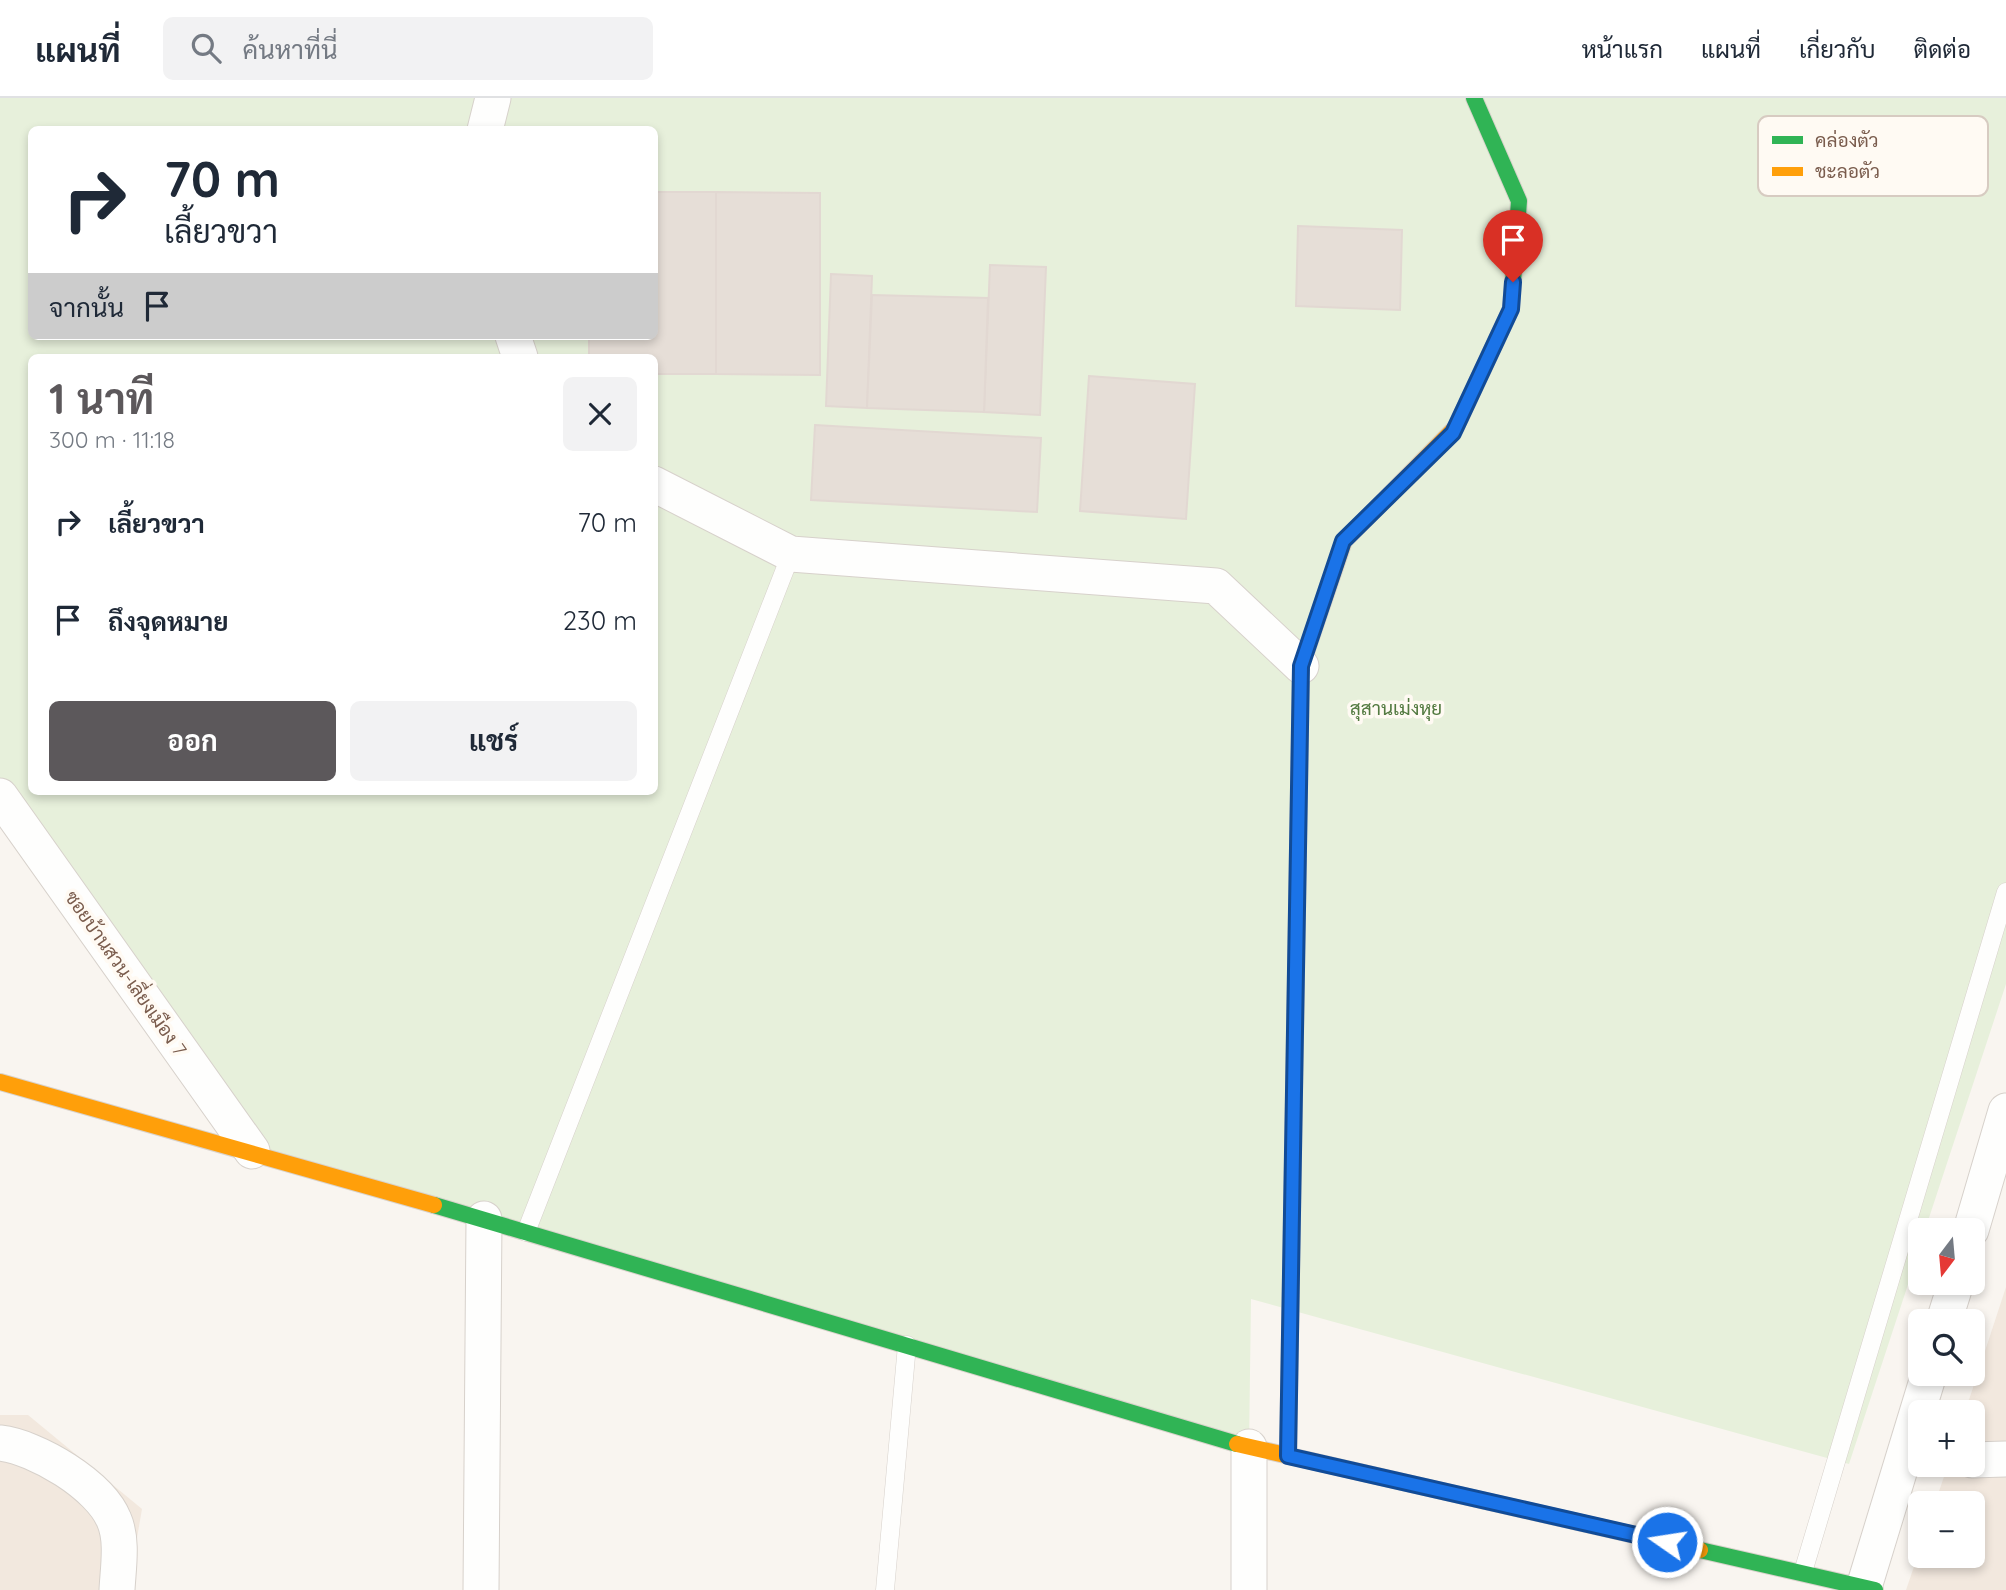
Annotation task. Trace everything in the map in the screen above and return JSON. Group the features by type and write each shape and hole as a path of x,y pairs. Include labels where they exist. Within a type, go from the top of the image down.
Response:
{"street":[{"path":"486,126 493,98"},
{"path":"1288,1456 1301,666 1343,541 1453,433 1511,309 1519,201 1474,98"},
{"path":"658,486 791,554 1216,586 1301,666"},
{"name":"ซอยบ้านสวน-เลี่ยงเมือง 7","path":"0,796 252,1151"},
{"path":"0,1082 252,1151 1249,1447 1870,1589 1908,1471"},
{"path":"1975,1218 2006,1111"},
{"path":"481,1590 484,1219"},
{"path":"0,1443 22,1448 58,1465 102,1500 115,1521 119,1555 117,1590"},
{"path":"1249,1447 1249,1590"},
{"path":"1985,1460 2006,1460"}],"lane":[{"path":"526,1232 791,554"},
{"path":"1803,1572 2006,892"},
{"path":"885,1590 907,1345"}],"shaded area":[{"path":"2006,1287 2006,1590 1906,1590 1914,1568 1985,1568 1985,1491 1939,1491 1944,1477 1985,1477 1985,1400 1969,1400 1974,1386 1985,1386 1985,1351"},
{"path":"0,1415 28,1415 142,1509 128,1590 0,1590"}],"green space":[{"name":"สุสานเม่งหุย","path":"0,98 2006,98 2006,984 1929,1218 1908,1218 1908,1285 1849,1464 1251,1299 1249,1447 252,1151 0,796"}],"building":[{"path":"658,192 716,192 716,374 658,374 658,354 589,354 589,340 658,340"},
{"path":"716,192 820,193 820,375 716,374"},
{"path":"1298,226 1402,230 1400,310 1296,306"},
{"path":"990,265 1046,267 1040,415 984,412"},
{"path":"831,274 872,276 867,408 826,406"},
{"path":"872,295 988,298 984,412 867,408"},
{"path":"1089,376 1195,384 1186,519 1080,511"},
{"path":"815,425 1041,438 1037,512 811,500"}],"traffic: fast":[{"path":"1456,427 1511,309 1519,201 1474,98"},
{"path":"1294,1098 1301,666 1304,658"},
{"path":"434,1205 1237,1444"},
{"path":"1700,1550 1875,1590"}],"traffic: slow":[{"path":"1304,658 1344,541 1456,427"},
{"path":"0,1082 434,1205"},
{"path":"1288,1456 1294,1098"},
{"path":"1237,1444 1700,1550"}],"route":[{"path":"1513,282 1511,309 1453,433 1343,541 1301,666 1288,1456 1667,1542"}]}
